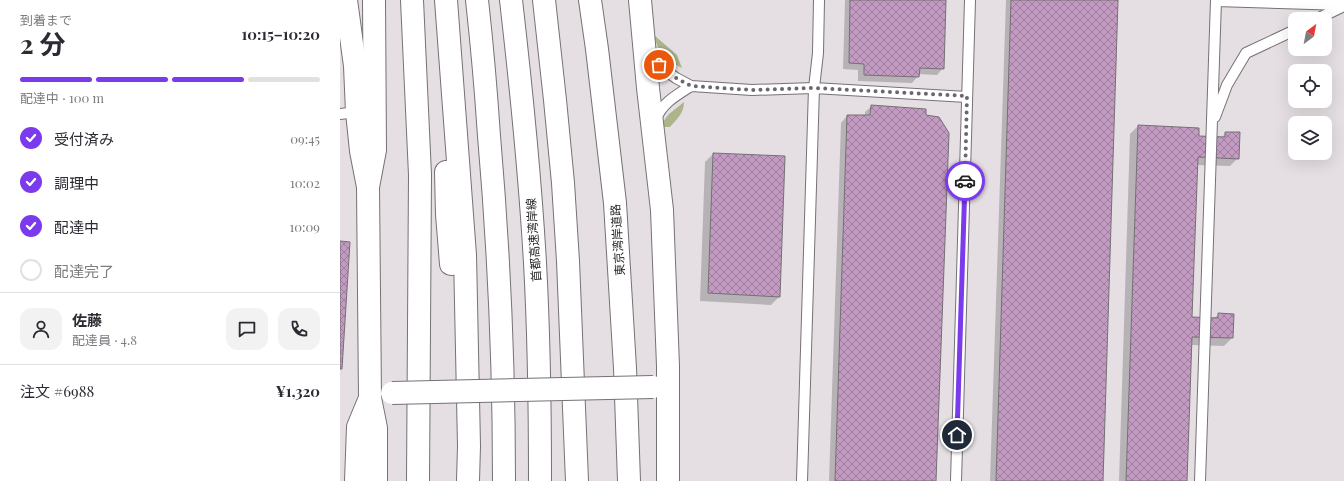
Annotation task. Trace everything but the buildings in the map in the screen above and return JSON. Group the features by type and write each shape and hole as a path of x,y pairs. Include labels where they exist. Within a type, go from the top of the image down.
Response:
{"main road":[{"path":"346,0 355,66 349,113 361,151 368,188 370,398 376,428 376,481"},
{"path":"368,188 375,150 374,0"},
{"path":"412,0 420,175 418,481"},
{"path":"446,0 463,218 469,446 468,481"},
{"path":"477,0 489,133 498,262 504,423 504,481"},
{"name":"首都高速湾岸線","path":"511,0 522,103 535,263 540,422 540,481"},
{"path":"544,0 563,183 577,481"},
{"name":"東京湾岸道路","path":"590,0 615,203 625,368 629,481"},
{"path":"640,0 652,129 662,210 658,392 668,481"},
{"path":"370,398 658,392"},
{"path":"356,481 358,427 370,398"}],"lane":[{"path":"802,481 814,88 818,53 819,0"},
{"path":"956,481 970,0"},
{"path":"1200,481 1216,1 1344,5"},
{"path":"1330,12 1344,5"},
{"path":"1212,126 1227,85 1246,53 1288,33"},
{"path":"643,41 659,65 676,78 691,86 752,90 814,88 967,96"},
{"path":"652,129 662,108 691,86"}],"green space":[{"path":"654,35 677,55 682,68 667,59 660,51"},
{"path":"684,102 683,109 678,118 670,127 663,127 662,123 669,114"}],"way so far":[{"path":"659,65 676,78 691,86 752,90 814,88 967,96 965,181"}],"route":[{"path":"957,435 965,181"}]}
